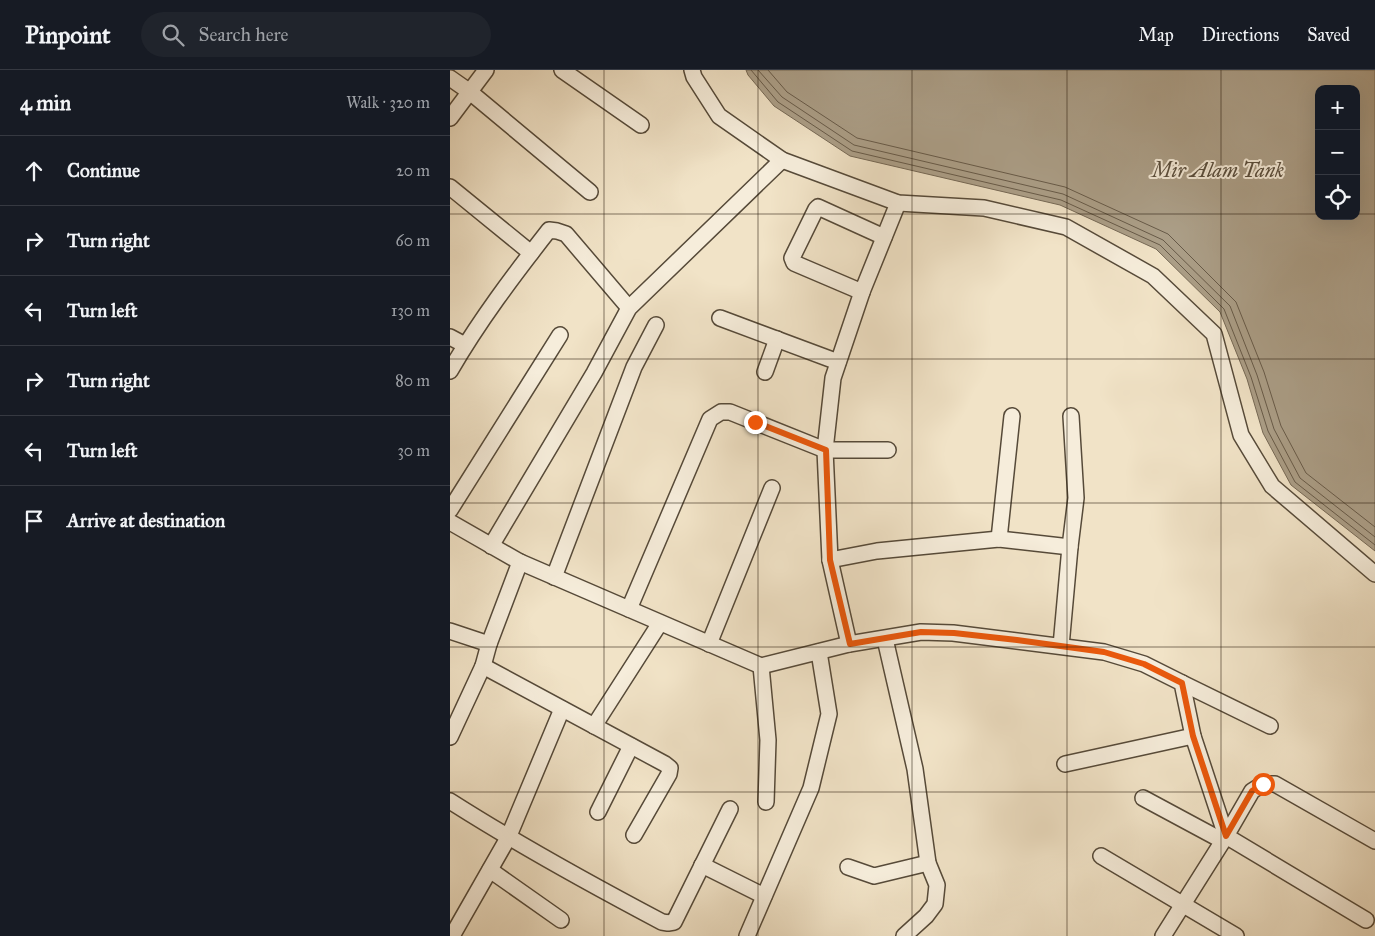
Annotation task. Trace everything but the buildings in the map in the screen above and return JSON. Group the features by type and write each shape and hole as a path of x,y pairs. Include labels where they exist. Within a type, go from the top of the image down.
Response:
{"street":[{"path":"450,118 486,70"},
{"path":"562,70 641,126"},
{"path":"692,70 694,77 719,116 782,160 898,204 984,208 1066,228 1153,276 1214,334 1241,435 1272,486 1375,574"},
{"path":"450,78 470,92 590,192"},
{"path":"491,546 589,381 629,308 782,160"},
{"path":"450,186 532,253"},
{"path":"850,644 830,560 826,450 833,378 862,292 898,204"},
{"path":"862,292 794,263 792,258 818,207 884,237"},
{"path":"450,371 465,345 513,276 549,230 566,234 629,308"},
{"path":"720,318 838,362"},
{"path":"554,577 634,367 656,325"},
{"path":"450,510 560,335"},
{"path":"450,337 465,345"},
{"path":"765,372 777,340"},
{"path":"629,609 710,419 721,412 730,412 826,450 888,450"},
{"path":"999,539 1012,416"},
{"path":"1061,646 1076,498 1071,416"},
{"path":"709,644 772,488"},
{"path":"450,522 520,562 761,666 850,644 885,638 921,632 954,633 1104,652 1144,664 1270,726"},
{"path":"830,560 877,551 999,539 1070,547"},
{"path":"450,737 457,707 483,666 489,644 520,562"},
{"path":"594,726 660,623"},
{"path":"450,631 489,644"},
{"path":"885,638 915,769 928,863 937,885 935,904 926,916 904,936"},
{"path":"747,936 811,788 829,714 818,652"},
{"path":"483,666 670,768 669,774 634,835"},
{"path":"761,666 768,740 766,802"},
{"path":"1182,683 1193,736 1225,839"},
{"path":"452,936 508,838 562,709"},
{"path":"1065,764 1193,736"},
{"path":"598,812 632,746"},
{"path":"1163,936 1225,839 1252,791 1263,784 1275,784 1375,841"},
{"path":"1143,798 1225,839 1366,920"},
{"path":"450,801 508,838 624,902 662,922 668,923 674,922 730,809"},
{"path":"1101,856 1236,936"},
{"path":"848,867 874,876 928,863"},
{"path":"702,865 764,896"},
{"path":"490,870 561,920"}],"water":[{"name":"Mir Alam Tank","path":"746,70 1375,70 1375,551 1291,485 1263,433 1247,379 1220,312 1156,249 1060,205 850,156 774,106"}],"route":[{"path":"755,422 826,450 826,493 830,560 850,644 921,632 954,633 1104,652 1144,664 1182,683 1193,736 1226,836 1252,791 1263,784"}]}
